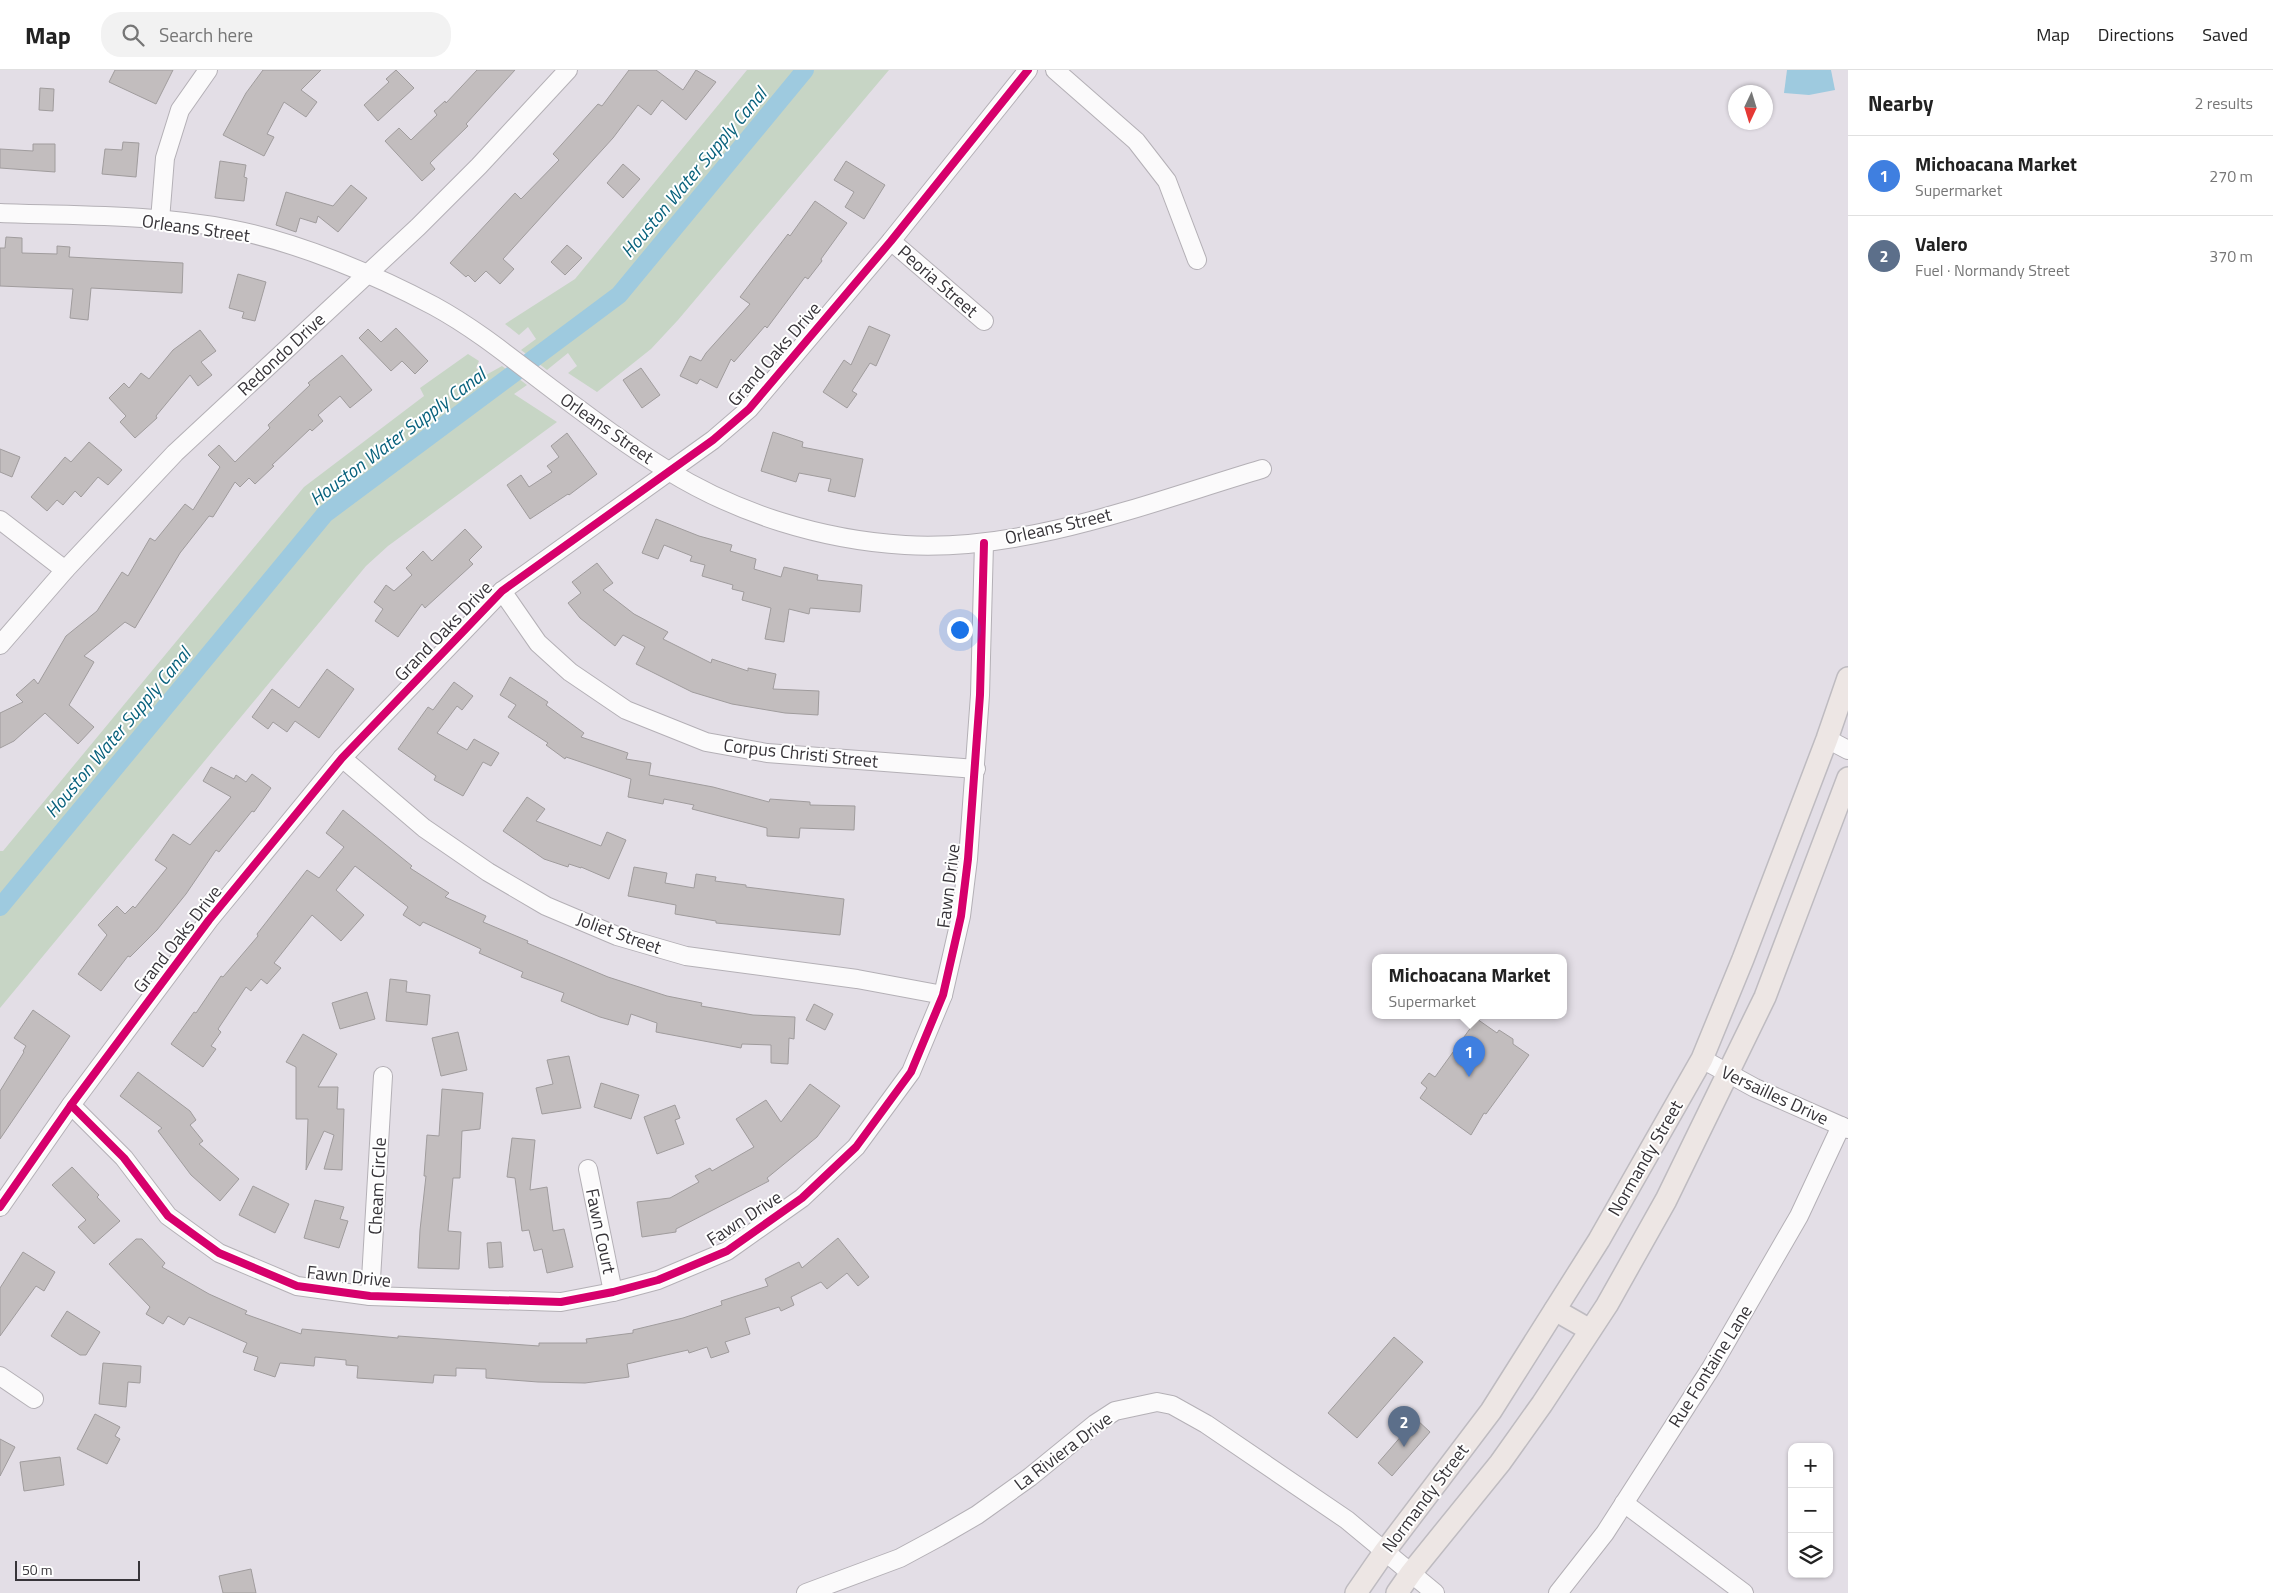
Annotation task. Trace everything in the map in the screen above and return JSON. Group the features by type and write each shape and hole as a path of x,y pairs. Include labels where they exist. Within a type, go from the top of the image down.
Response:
{"main road":[{"name":"Normandy Street","path":"1356,1593 1385,1551 1491,1411 1598,1240 1702,1059 1743,959 1827,739 1848,678"},
{"name":"Normandy Street","path":"1396,1593 1500,1463 1590,1330 1666,1200 1764,997 1848,778"},
{"path":"1555,1310 1590,1330"}],"street":[{"path":"160,220 165,158 180,110 208,70"},
{"name":"Redondo Drive","path":"0,645 65,570 175,454 418,228 479,166 568,70"},
{"name":"Grand Oaks Drive","path":"0,1207 70,1105 210,920 342,758 502,591 713,440 749,410 891,242 1028,70"},
{"path":"1055,70 1136,141 1167,181 1197,260"},
{"name":"Orleans Street","path":"0,212 160,220 231,229 329,258 434,306 508,354 603,427 668,471 726,501 792,526 845,538 906,545 984,543 1064,528 1262,469"},
{"name":"Peoria Street","path":"891,242 984,321"},
{"path":"0,520 65,570"},
{"name":"Fawn Drive","path":"70,1105 124,1158 168,1216 219,1253 297,1286 370,1296 561,1302 613,1292 658,1280 728,1251 802,1198 856,1147 912,1072 942,995 961,916 976,769 984,543"},
{"name":"Corpus Christi Street","path":"502,591 538,643 570,672 626,710 706,742 767,753 976,769"},
{"path":"1827,739 1848,750"},
{"name":"Joliet Street","path":"342,758 424,828 488,872 546,906 617,936 686,956 837,976 942,995"},
{"name":"Versailles Drive","path":"1702,1059 1755,1088 1844,1127"},
{"name":"Cheam Circle","path":"370,1296 383,1076"},
{"name":"Rue Fontaine Lane","path":"1558,1593 1583,1563 1624,1503 1711,1368 1799,1216 1844,1127"},
{"name":"Fawn Court","path":"588,1169 613,1292"},
{"path":"0,1376 34,1399"},
{"name":"La Riviera Drive","path":"806,1593 900,1558 940,1538 1030,1477 1095,1424 1115,1411 1157,1402 1172,1405 1206,1424 1347,1520 1435,1593"},
{"path":"1624,1503 1744,1593"}],"green space":[{"path":"747,70 889,70 678,320 651,349 597,392 568,373 577,366 568,353 547,370 521,350 536,339 528,327 519,335 505,324 575,279"},
{"path":"468,354 479,361 476,368 486,375 502,366 527,385 514,394 557,422 388,546 366,566 0,1008 0,851 3,851 304,487 424,396 420,388"}],"water":[{"path":"1787,70 1831,70 1835,90 1809,95 1784,93"}],"building":[{"path":"115,70 173,70 156,104 109,82"},
{"path":"263,70 321,70 301,90 317,102 306,117 284,102 267,134 274,137 264,156 223,135 246,93"},
{"path":"396,70 414,88 378,121 364,105 389,82 386,79"},
{"path":"477,70 515,70 466,124 468,126 430,163 435,169 422,181 385,141 399,128 411,140 437,115 434,111 445,101 446,103"},
{"path":"629,70 656,70 683,90 696,70 716,82 686,120 662,100 651,115 638,105 613,138 503,259 514,269 500,284 486,271 475,282 468,275 466,277 450,263 515,193 521,199 559,160 553,154 598,104 602,106"},
{"path":"40,88 54,89 53,111 39,110"},
{"path":"123,142 139,143 136,177 102,174 105,149 122,150"},
{"path":"33,144 55,144 55,172 0,168 0,149 33,151"},
{"path":"220,161 246,165 244,177 247,178 244,201 215,198"},
{"path":"846,161 885,185 864,219 845,207 854,192 834,180"},
{"path":"623,164 640,179 623,198 607,183"},
{"path":"351,185 367,198 338,232 318,216 316,223 300,218 296,232 276,225 286,192 333,206"},
{"path":"815,201 847,223 821,259 822,261 808,279 805,277 767,328 765,326 734,362 731,359 717,388 700,379 697,384 680,376 690,356 701,361 750,304 740,297 788,234 790,236"},
{"path":"6,237 22,238 22,253 57,254 57,246 70,247 69,257 183,263 182,293 91,288 88,320 70,318 73,289 0,286 0,248 5,248"},
{"path":"567,245 582,258 565,275 551,262"},
{"path":"238,274 266,282 255,321 242,318 244,312 229,308"},
{"path":"869,326 890,335 876,366 870,363 852,391 857,394 847,408 823,392 844,360 851,365"},
{"path":"396,328 428,361 415,374 402,361 391,371 359,338 368,329 381,342"},
{"path":"200,330 216,351 201,362 212,375 198,386 190,375 156,416 157,418 135,438 120,422 126,416 109,398 124,383 129,388 141,373 149,379 173,350"},
{"path":"342,355 372,390 350,408 340,396 318,415 323,421 312,431 310,429 255,484 249,478 240,487 235,482 213,517 209,516 180,553 135,628 125,622 84,656 94,662 69,705 94,727 78,744 45,713 14,741 0,748 0,713 23,702 16,695 34,679 38,684 66,636 97,611 122,572 128,576 150,538 155,541 185,504 193,510 220,467 208,455 219,445 235,462 270,428 268,425 310,385 308,383"},
{"path":"641,368 660,395 642,408 623,380"},
{"path":"773,432 803,442 802,447 863,459 855,497 828,491 831,479 799,473 796,482 761,471"},
{"path":"567,433 597,474 569,495 530,519 507,485 521,475 529,487 552,472 547,466 559,457 551,446"},
{"path":"89,442 122,470 108,485 98,477 81,497 75,491 63,505 57,500 47,511 31,497 65,457 71,462"},
{"path":"0,449 20,457 12,477 0,472"},
{"path":"656,519 699,536 732,545 730,551 756,559 754,569 781,577 784,567 818,575 817,580 862,585 860,612 810,608 809,614 789,609 784,642 765,639 771,608 742,600 744,592 732,589 733,585 702,576 705,565 690,561 692,556 664,545 658,559 642,553"},
{"path":"465,529 482,547 469,560 473,564 425,608 422,604 398,637 375,621 383,609 374,602 386,585 394,591 412,575 406,568 423,551 432,561"},
{"path":"597,563 613,583 603,590 634,614 668,632 663,639 711,663 712,659 748,671 748,668 776,674 773,689 819,691 818,715 785,713 732,704 692,692 636,664 645,647 623,635 615,646 580,618 568,603 581,593 572,582"},
{"path":"327,669 354,689 319,738 295,721 287,732 273,722 268,729 252,717 272,689 299,708"},
{"path":"510,677 548,702 546,705 584,733 581,737 628,753 626,759 651,763 649,775 713,787 769,802 770,799 810,802 810,805 855,806 854,830 800,828 799,838 767,836 767,828 692,809 694,805 664,799 663,804 628,797 631,779 566,757 565,759 546,745 548,743 508,717 516,705 500,695"},
{"path":"454,682 473,696 462,710 457,706 437,733 467,750 474,739 499,753 491,766 483,762 463,796 434,780 436,776 398,749 428,707 433,710"},
{"path":"211,767 234,779 236,775 246,782 252,774 271,788 254,812 252,811 219,852 216,850 186,894 157,930 130,957 128,956 101,991 78,974 107,935 98,925 117,906 125,914 133,906 135,908 167,868 155,860 173,834 190,845 231,797 203,781"},
{"path":"527,797 545,809 536,821 601,846 607,832 626,840 609,879 581,867 569,864 568,867 544,859 503,831"},
{"path":"343,810 412,866 410,868 449,893 445,897 486,916 483,922 528,941 527,943 608,977 667,996 702,1003 701,1006 753,1015 795,1017 794,1039 789,1038 788,1064 771,1063 771,1045 742,1044 741,1048 656,1032 657,1023 631,1014 628,1025 600,1017 561,1001 564,993 521,977 523,972 479,953 481,949 423,922 420,926 403,915 408,907 355,866 336,890 364,915 341,941 312,915 274,963 281,968 267,984 261,979 251,991 246,987 218,1029 221,1032 211,1046 216,1049 203,1067 171,1044 194,1012 196,1013 221,976 223,977 258,936 257,934 307,870 319,878 344,847 326,833"},
{"path":"634,867 667,873 665,883 694,888 696,874 716,877 715,881 746,885 746,887 844,899 840,935 716,923 716,921 675,914 676,905 628,896"},
{"path":"390,979 407,981 406,992 430,995 427,1025 386,1021"},
{"path":"367,992 375,1019 340,1029 332,1003"},
{"path":"814,1004 833,1014 825,1030 806,1020"},
{"path":"33,1010 70,1036 0,1139 0,1091 24,1052 26,1046 14,1038"},
{"path":"1477,1019 1497,1033 1499,1030 1513,1039 1513,1044 1529,1055 1486,1114 1484,1113 1471,1135 1420,1098 1427,1088 1421,1083 1429,1073 1435,1077"},
{"path":"458,1032 467,1070 441,1076 432,1038"},
{"path":"303,1034 337,1054 318,1087 338,1087 337,1109 344,1109 342,1170 324,1169 334,1135 324,1131 306,1170 308,1119 296,1119 296,1067 286,1062"},
{"path":"569,1056 581,1108 542,1114 536,1088 553,1084 547,1060"},
{"path":"138,1072 190,1111 196,1120 190,1125 203,1141 199,1144 239,1179 220,1201 191,1175 158,1131 162,1128 120,1096"},
{"path":"601,1083 639,1095 631,1119 594,1107"},
{"path":"810,1084 840,1106 817,1137 767,1178 769,1181 676,1229 676,1232 642,1237 637,1202 670,1198 699,1182 695,1176 710,1168 712,1171 754,1147 736,1119 766,1100 781,1122"},
{"path":"442,1089 483,1093 480,1129 462,1131 460,1178 453,1178 448,1231 461,1232 459,1269 418,1268 426,1176 424,1176 427,1135 439,1136"},
{"path":"675,1105 680,1118 675,1120 684,1144 657,1154 644,1117"},
{"path":"512,1138 535,1140 530,1190 547,1187 553,1231 564,1229 573,1267 547,1273 542,1249 534,1251 529,1230 522,1231 515,1178 507,1177"},
{"path":"72,1167 99,1195 97,1197 120,1221 94,1244 78,1227 86,1220 52,1185"},
{"path":"253,1186 289,1204 275,1233 239,1215"},
{"path":"315,1200 344,1207 340,1219 348,1221 339,1248 304,1238"},
{"path":"838,1238 869,1277 858,1286 847,1273 827,1289 821,1282 791,1297 794,1305 781,1311 779,1307 745,1318 750,1334 725,1342 729,1352 711,1358 707,1347 689,1353 688,1350 627,1364 629,1377 585,1383 486,1378 486,1369 456,1368 456,1376 434,1375 433,1383 357,1378 358,1366 346,1365 346,1360 315,1357 314,1366 280,1363 275,1377 254,1370 258,1357 243,1352 247,1343 189,1317 184,1325 168,1316 163,1324 146,1314 150,1307 109,1264 136,1239 142,1239 165,1263 162,1267 209,1294 247,1311 245,1314 301,1334 302,1329 398,1338 398,1336 539,1346 539,1343 587,1343 586,1339 633,1333 633,1330 683,1318 722,1305 721,1301 768,1286 765,1279 799,1262 802,1268"},
{"path":"501,1242 503,1267 489,1268 487,1243"},
{"path":"23,1252 55,1272 44,1291 36,1286 0,1336 0,1288"},
{"path":"67,1311 100,1332 86,1355 80,1355 51,1336"},
{"path":"1394,1337 1423,1362 1357,1438 1328,1413"},
{"path":"103,1363 141,1366 140,1383 128,1382 126,1407 99,1404"},
{"path":"95,1414 120,1427 115,1436 120,1439 107,1464 77,1449"},
{"path":"1416,1419 1430,1432 1392,1476 1378,1463"},
{"path":"0,1439 15,1447 0,1476"},
{"path":"60,1457 64,1485 24,1491 20,1462"},
{"path":"251,1569 256,1593 223,1593 219,1576"}],"waterway":[{"name":"Houston Water Supply Canal","path":"0,907 325,514 619,295 805,70"}],"cycle path":[{"path":"0,1207 71,1105 209,920 342,758 502,591 713,440 749,409 891,241 1028,70"},
{"path":"71,1105 124,1158 168,1216 219,1253 297,1286 370,1296 561,1302 613,1292 658,1280 727,1251 802,1198 856,1147 911,1072 943,995 961,916 968,859 980,695 984,543"}],"place":[{"name":"Michoacana Market","path":"1469,1077"},
{"name":"Valero","path":"1404,1447"}]}
